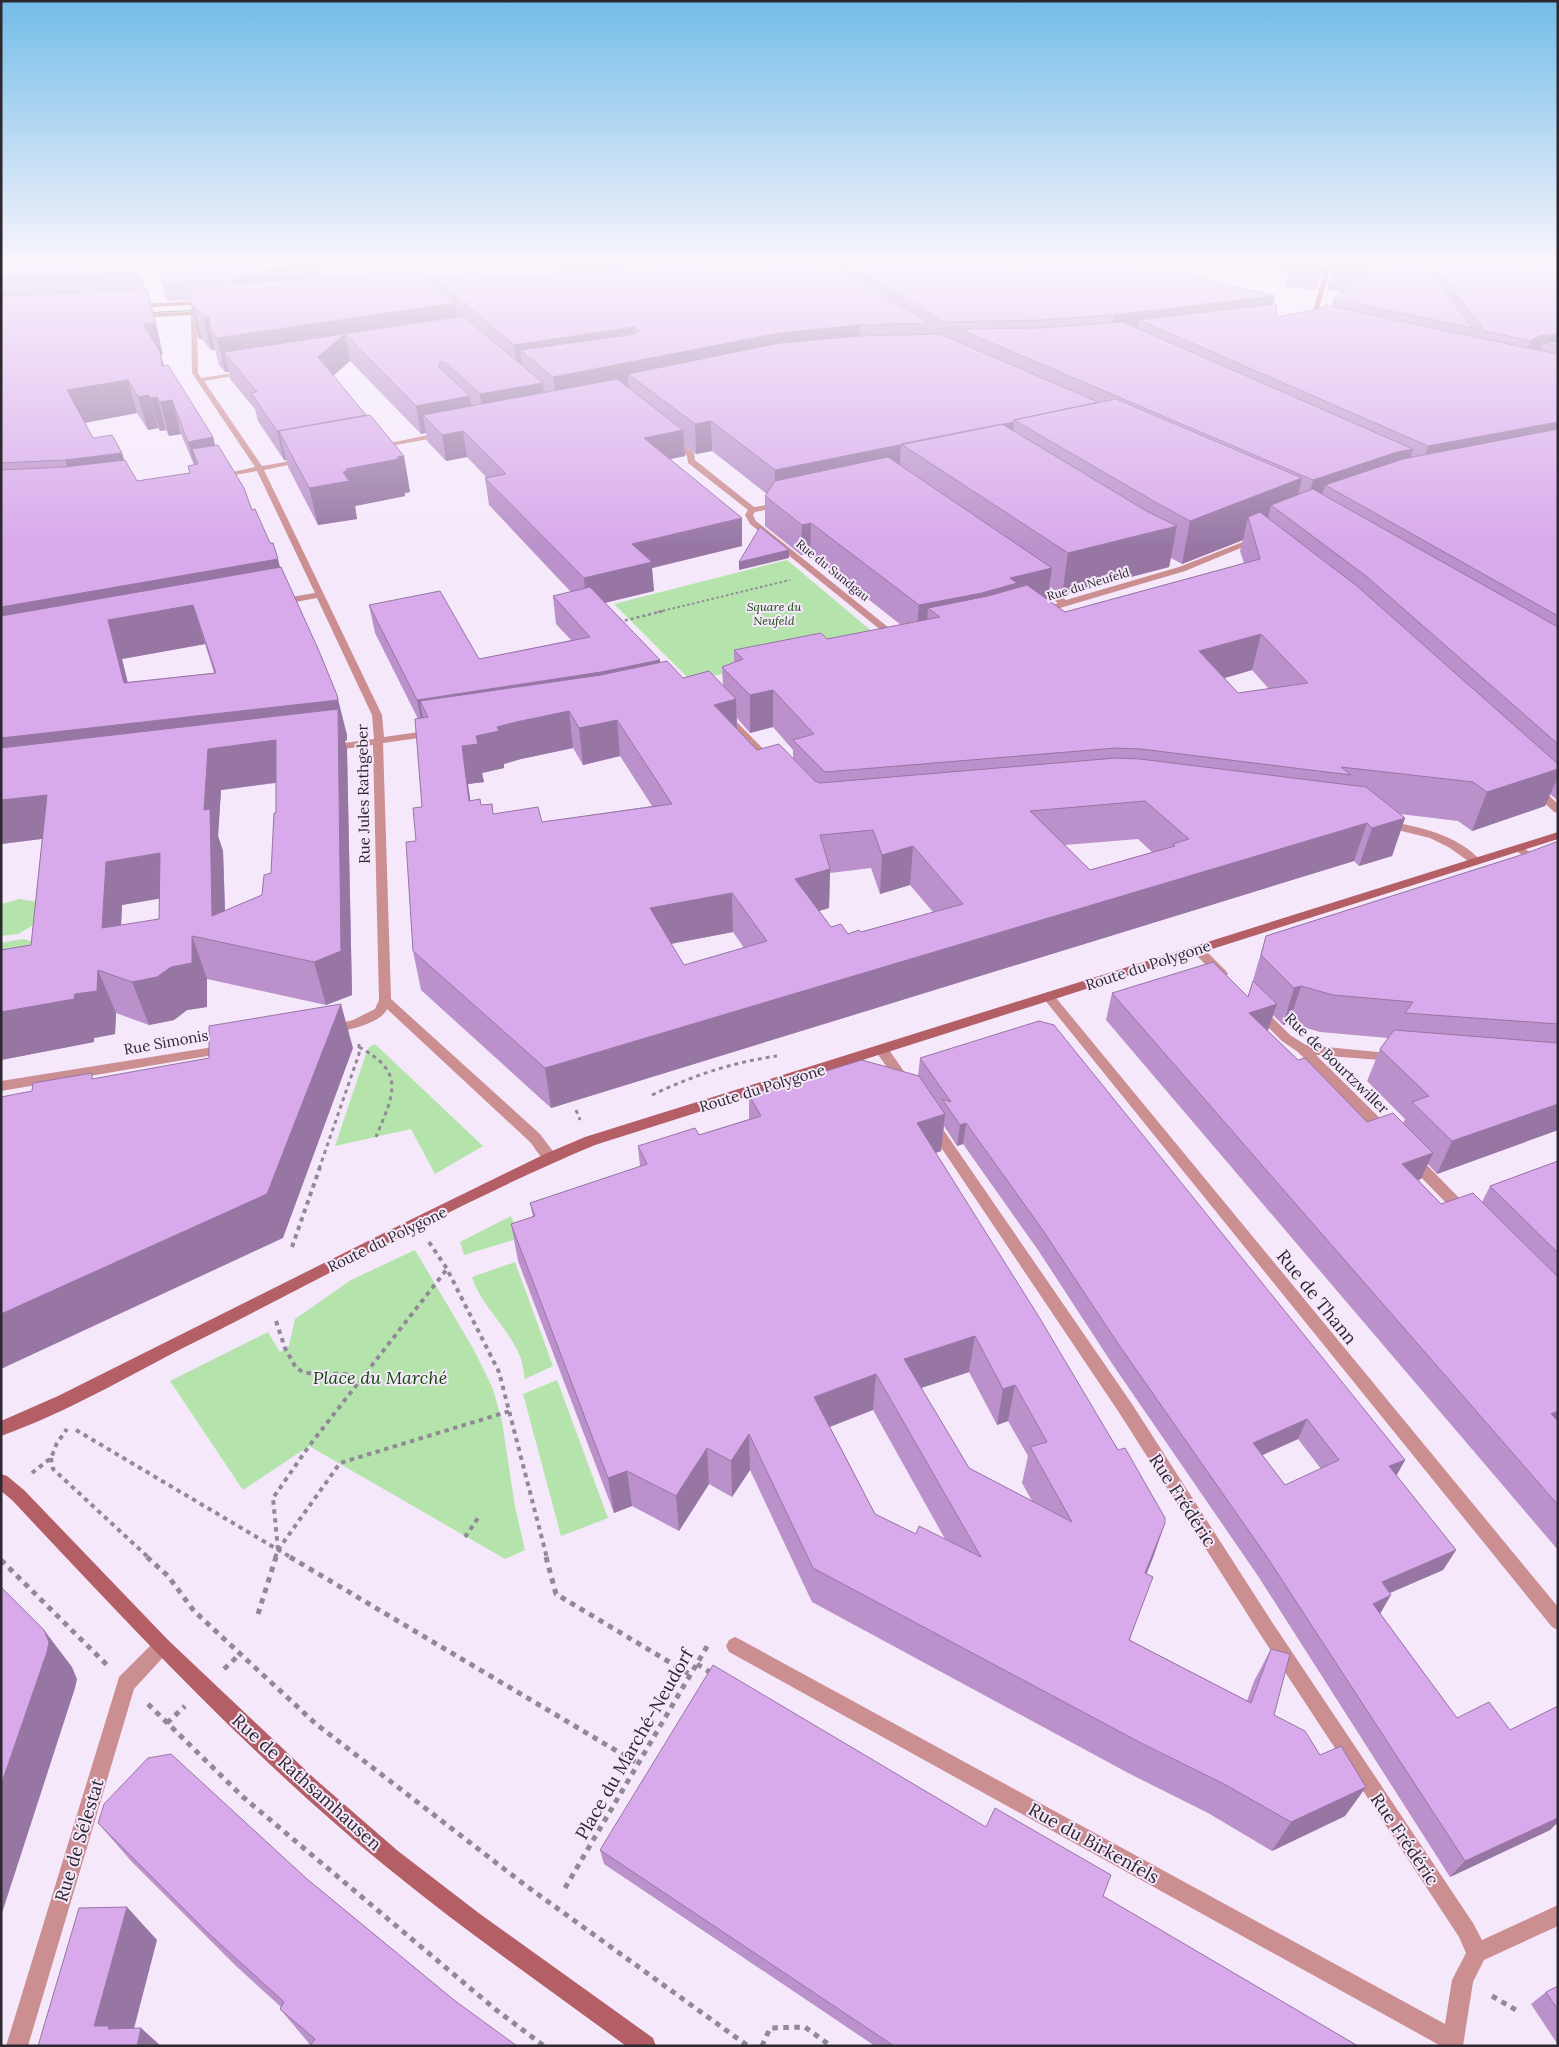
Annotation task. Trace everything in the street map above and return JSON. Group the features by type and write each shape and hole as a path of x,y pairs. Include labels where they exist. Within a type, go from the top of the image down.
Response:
{"street":[{"name":"Rue Jules Rathgeber","path":"195,356 195,373 260,469 377,715 379,728 385,1000"},
{"path":"199,380 250,372"},
{"path":"375,447 454,432"},
{"name":"Rue du Sundgau","path":"662,432 691,454 691,461 752,510 750,515 753,522 904,644 888,647"},
{"path":"214,477 306,460"},
{"path":"752,510 794,501"},
{"name":"Rue du Neufeld","path":"1028,614 1182,569 1259,542"},
{"path":"1169,563 1182,569"},
{"path":"1024,575 1066,604"},
{"path":"269,604 320,595"},
{"path":"720,709 774,766"},
{"path":"314,749 442,732"},
{"path":"1528,783 1558,810"},
{"path":"1372,823 1401,826 1439,836 1455,845 1476,862"},
{"name":"Route du Polygone","path":"1,1429 64,1401 550,1158 590,1141 1558,835"},
{"path":"1519,848 1543,866 1558,870"},
{"path":"1197,949 1233,985"},
{"name":"Rue de Thann","path":"1048,996 1558,1620"},
{"name":"Rue de Bourtzwiller","path":"1246,998 1286,1038 1303,1049 1392,1139"},
{"path":"316,1034 357,1023 380,1012 385,1000 534,1138 550,1158"},
{"name":"Rue Simonis","path":"1,1086 238,1047"},
{"path":"1303,1049 1410,1059"},
{"path":"882,1050 916,1100"},
{"name":"Rue Frédéric","path":"927,1116 1126,1409 1341,1743 1466,1930 1478,1953"},
{"path":"1406,1153 1475,1223"},
{"name":"Rue de Rathsamhausen","path":"6,1485 162,1646 308,1786 391,1858 473,1922 645,2046"},
{"name":"Rue de Sélestat","path":"17,2046 126,1684 162,1646"},
{"name":"Rue du Birkenfels","path":"735,1646 1453,2043"},
{"path":"1453,2043 1463,1980 1478,1953 1558,1915"}],"path":[{"path":"614,624 798,578"},
{"path":"292,1247 359,1054 359,1039"},
{"path":"359,1047 373,1053 385,1064 392,1076 392,1092 376,1137"},
{"path":"428,1240 447,1269 499,1372 556,1594 691,1675"},
{"path":"278,1550 274,1498 309,1446 447,1269"},
{"path":"276,1320 285,1348 296,1368 305,1373 346,1374 360,1382"},
{"path":"258,1614 278,1550 340,1464 510,1411"},
{"path":"73,1424 57,1443 51,1458 53,1469 168,1576 194,1611 316,1724 533,1891 748,2046"},
{"path":"76,1430 637,1763"},
{"path":"6,1485 51,1458"},
{"path":"465,1537 480,1515"},
{"path":"1,1560 243,1797 495,2009 544,2046"},
{"name":"Place du Marché-Neudorf","path":"565,1888 714,1634 735,1646"},
{"path":"697,1664 716,1676"},
{"path":"1492,1996 1516,2010"},
{"path":"762,2046 770,2028 805,2027 831,2046"}],"green space":[{"name":"Square du Neufeld","path":"787,560 881,639 691,681 614,604"},
{"path":"20,899 37,902 35,924 18,934 1,936 1,904"},
{"path":"23,939 39,943 1,972 1,943"},
{"path":"375,1044 483,1146 435,1174 411,1129 335,1146 367,1051 369,1047"},
{"path":"511,1216 520,1238 464,1255 460,1242"},
{"name":"Place du Marché","path":"415,1250 474,1350 493,1389 502,1421 515,1507 525,1550 505,1559 309,1446 243,1490 170,1381 268,1332 280,1352 289,1346 295,1319 351,1280"},
{"path":"515,1262 553,1366 525,1379 521,1359 515,1345 482,1298 472,1277"},
{"path":"557,1380 608,1518 561,1536 523,1394"}],"building":[{"path":"1,356 161,356 162,366 168,365 213,437 188,442 172,400 160,402 157,397 150,398 149,395 138,397 128,380 67,390 93,438 112,435 122,453 65,460 1,463"},
{"path":"227,356 320,356 318,357 366,415 277,431 251,393 257,392"},
{"path":"366,356 510,356 543,383 480,394 445,362 440,362 439,367 470,396 416,406"},
{"path":"527,356 664,356 553,377"},
{"path":"719,356 990,356 1098,402 1014,420 1014,422 775,470 711,421 695,424 628,374"},
{"path":"1021,356 1200,356 1413,449 1397,452 1313,480"},
{"path":"1220,356 1558,356 1558,422 1428,446"},
{"path":"617,379 683,430 644,438 742,518 632,544 652,562 584,578 485,478 506,474 463,431 442,435 423,415"},
{"path":"1116,399 1302,478 1190,521 1014,420"},
{"path":"370,415 404,456 397,457 399,459 346,469 347,471 343,472 349,481 309,488 279,431"},
{"path":"1002,424 1148,512 1177,526 1068,553 901,444"},
{"path":"1558,429 1558,616 1325,485 1403,459"},
{"path":"218,445 244,488 252,510 255,509 270,543 273,543 278,559 1,607 1,470 65,467 125,460 137,481 190,473 188,466 198,464 192,449"},
{"path":"888,457 1052,568 1010,578 1017,583 982,593 919,605 811,523 802,525 765,496 775,481"},
{"path":"1313,489 1558,627 1558,744 1366,576 1271,505"},
{"path":"1260,512 1357,586 1558,764 1558,769 1487,792 1473,782 1341,767 1351,775 1141,749 1116,748 825,772 793,740 814,734 773,690 750,695 722,667 743,659 734,650 821,633 827,639 940,617 928,608 988,596 1027,585 1065,612 1260,559 1248,517","holes":["1261,634 1308,683 1238,693 1199,651"]},
{"path":"760,527 789,550 739,562"},
{"path":"281,567 319,651 338,700 1,738 1,616","holes":["193,605 216,673 124,683 108,620"]},
{"path":"590,587 660,660 601,672 417,700 369,605 440,591 479,659 590,637 553,596"},
{"path":"667,661 683,678 709,671 736,699 714,705 757,750 779,744 815,781 820,783 1116,758 1140,759 1366,787 1405,818 1372,828 1367,823 545,1068 413,951 406,842 416,841 413,808 422,807 415,719 428,717 420,701 601,675","holes":["569,711 579,728 617,720 672,804 542,822 538,807 493,814 492,804 481,805 480,799 469,801 462,746 478,744 476,736 499,731 497,727","1145,801 1189,839 1173,844 1175,846 1090,870 1030,811","873,830 882,855 913,846 963,904 861,932 859,930 848,934 841,924 831,927 795,879 830,869 820,835","732,893 767,941 684,965 650,908"]},
{"path":"338,709 341,951 314,962 192,936 192,963 171,967 157,977 132,982 98,970 97,991 75,994 74,999 1,1012 1,950 31,945 47,795 1,800 1,748","holes":["276,740 276,813 274,813 271,873 264,875 262,895 212,916 210,809 204,810 208,749","160,853 159,919 102,928 106,862"]},
{"path":"1558,842 1558,1024 1405,1013 1413,1002 1333,995 1301,986 1294,988 1261,955 1266,936 1524,854"},
{"path":"1213,962 1248,997 1253,981 1277,1004 1249,1013 1298,1060 1305,1058 1367,1122 1393,1113 1433,1153 1402,1164 1441,1204 1473,1193 1558,1277 1558,1411 1551,1414 1558,1421 1558,1505 1112,993"},
{"path":"341,1004 267,1194 1,1314 1,1097 32,1091 33,1083 92,1073 92,1079 209,1058 209,1026"},
{"path":"1039,1021 1054,1025 1405,1460 1389,1466 1456,1550 1382,1582 1391,1595 1373,1604 1457,1718 1489,1702 1510,1730 1558,1706 1558,1818 1465,1861 1267,1557 1119,1345 1042,1229 966,1123 960,1125 942,1099 951,1102 920,1058","holes":["1307,1419 1339,1460 1285,1485 1253,1443"]},
{"path":"1394,1030 1558,1043 1558,1104 1452,1141 1412,1102 1429,1096 1380,1049"},
{"path":"862,1060 919,1076 945,1114 917,1123 1039,1317 1118,1450 1125,1448 1165,1518 1165,1523 1145,1573 1153,1577 1129,1640 1251,1703 1271,1649 1290,1654 1274,1715 1305,1731 1320,1755 1341,1746 1366,1787 1291,1822 1224,1784 1143,1744 813,1568 749,1434 731,1461 707,1448 676,1496 627,1471 608,1478 511,1224 535,1216 530,1203 647,1164 638,1146 695,1128 699,1135 761,1116 749,1095","holes":["975,1336 1003,1389 1015,1385 1047,1442 1030,1447 1072,1522 969,1468 904,1359","876,1374 981,1557 919,1526 916,1534 875,1514 814,1397"]},
{"path":"1558,1161 1558,1253 1490,1186"},
{"path":"1,1587 44,1630 49,1642 1,1785"},
{"path":"713,1665 986,1827 995,1808 1111,1875 1103,1896 1358,2046 894,2046 600,1850"},
{"path":"171,1754 307,1879 454,2000 517,2046 310,2046 315,2039 280,2009 284,2002 206,1931 98,1823 104,1804 148,1758"},
{"path":"127,1907 94,2026 109,2026 108,2029 141,2028 137,2046 38,2046 79,1908"},
{"path":"1558,1986 1558,2010 1546,1992"}]}
